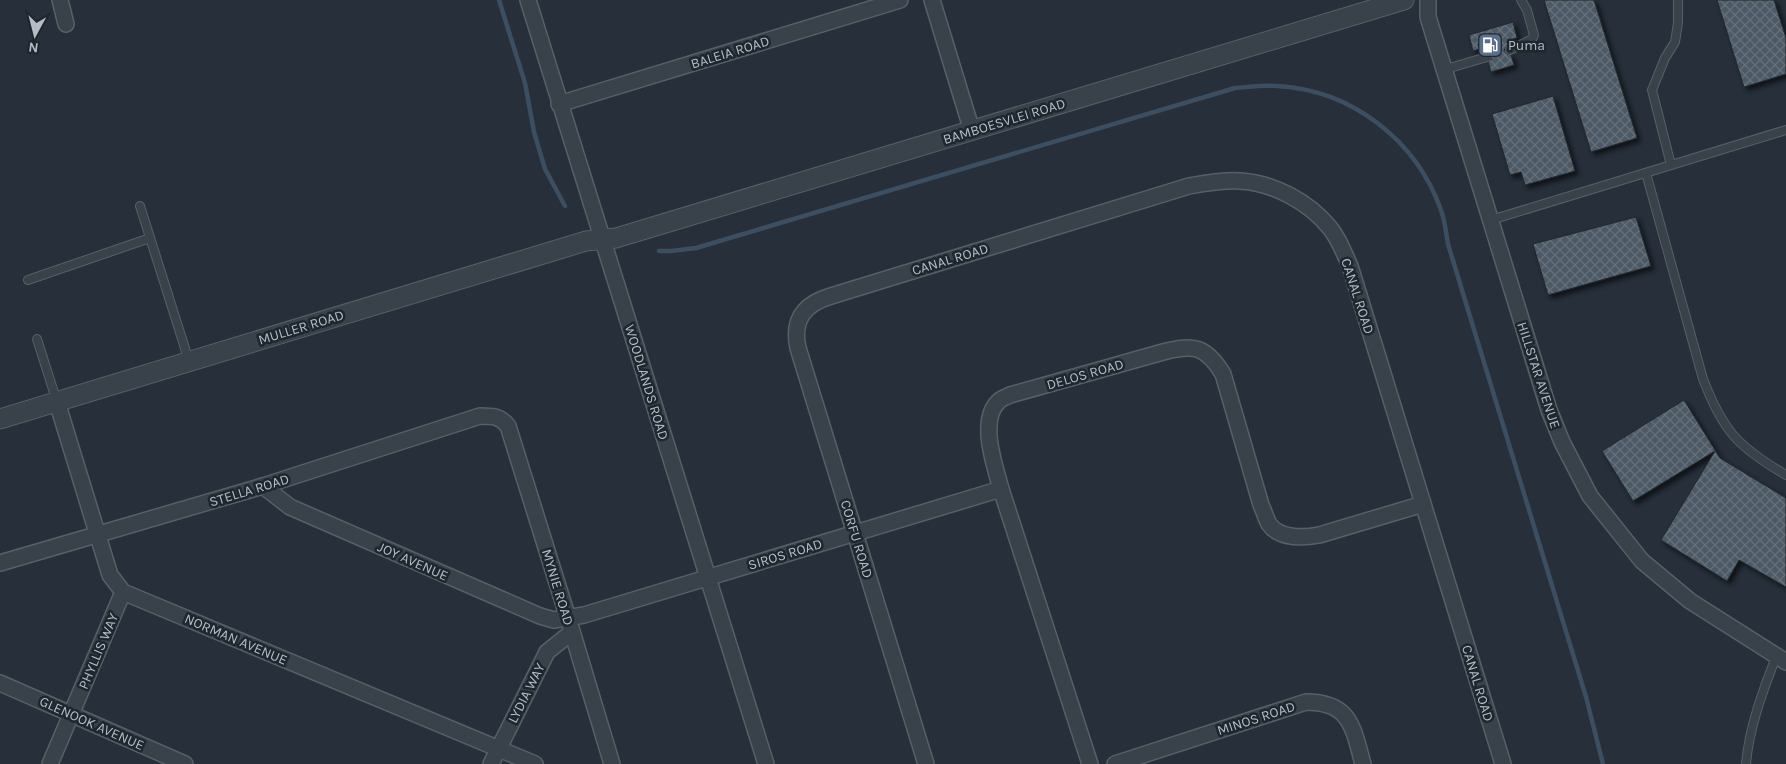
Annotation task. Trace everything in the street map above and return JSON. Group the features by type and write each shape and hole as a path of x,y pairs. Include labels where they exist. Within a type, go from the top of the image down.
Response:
{"street":[{"path":"60,0 66,24"},
{"name":"WOODLANDS ROAD","path":"528,0 766,764"},
{"name":"BALEIA ROAD","path":"559,104 900,0"},
{"path":"932,0 972,131"},
{"name":"BAMBOESVLEI ROAD","path":"604,240 616,238 1404,0"},
{"name":"HILLSTAR AVENUE","path":"1428,0 1428,17 1446,69 1549,410 1562,442 1590,496 1642,561 1664,581 1690,601 1781,659"},
{"name":"CANAL ROAD","path":"802,314 817,300 1190,186 1240,181 1267,186 1298,200 1315,212 1331,229 1343,250 1355,279 1503,764"},
{"name":"MULLER ROAD","path":"0,419 586,242 604,240"},
{"name":"CORFU ROAD","path":"802,314 796,330 798,348 926,764"},
{"name":"DELOS ROAD","path":"1090,764 1001,489 990,444 989,428 993,411 999,401 1010,395 1182,347 1197,349 1213,358 1224,374 1261,505 1270,525 1279,532 1304,538 1423,504"},
{"path":"57,402 110,575 123,592"},
{"name":"STELLA ROAD","path":"0,563 263,486 480,416 496,416"},
{"name":"MYNIE ROAD","path":"496,416 508,426 612,764"},
{"name":"JOY AVENUE","path":"263,486 290,507 531,613 570,625"},
{"name":"SIROS ROAD","path":"570,625 584,615 1001,489"},
{"name":"PHYLLIS WAY","path":"50,764 123,592"},
{"name":"NORMAN AVENUE","path":"123,592 535,764"},
{"name":"LYDIA WAY","path":"491,764 547,652 570,625"},
{"name":"GLENOOK AVENUE","path":"0,683 185,764"},
{"name":"MINOS ROAD","path":"1115,764 1306,702 1318,702 1332,706 1342,712 1351,723 1363,764"}],"lane":[{"path":"1510,50 1532,39 1534,35 1527,10 1521,0"},
{"path":"1671,165 1652,90 1665,58 1675,42 1678,24 1678,0"},
{"path":"1446,69 1487,57"},
{"path":"1491,220 1786,130"},
{"path":"1646,173 1703,379 1712,402 1731,434 1759,459 1786,475"},
{"path":"140,206 189,361"},
{"path":"28,280 150,238"},
{"path":"37,339 57,402"},
{"path":"1746,764 1746,753 1763,689 1781,659"}],"building":[{"path":"1544,0 1594,0 1637,138 1591,152"},
{"path":"1717,0 1774,0 1786,38 1786,74 1744,87"},
{"name":"Puma","path":"1513,22 1517,38 1507,41 1508,45 1504,50 1507,54 1511,55 1514,65 1491,72 1488,62 1492,59 1491,53 1485,52 1484,48 1473,51 1469,35"},
{"path":"1553,96 1575,171 1525,185 1521,172 1510,175 1492,114"},
{"path":"1636,217 1651,266 1548,295 1533,244"},
{"path":"1684,400 1720,458 1786,498 1786,587 1739,560 1727,581 1661,540 1715,451 1633,501 1602,451"}],"waterway":[{"path":"499,0 525,83 534,132 545,169 565,206"},
{"path":"659,251 696,248 1235,88 1272,86 1305,90 1331,97 1355,109 1378,123 1398,141 1430,185 1441,210 1449,248 1586,697 1603,764"}],"place":[{"name":"Puma","path":"1490,45"}]}
